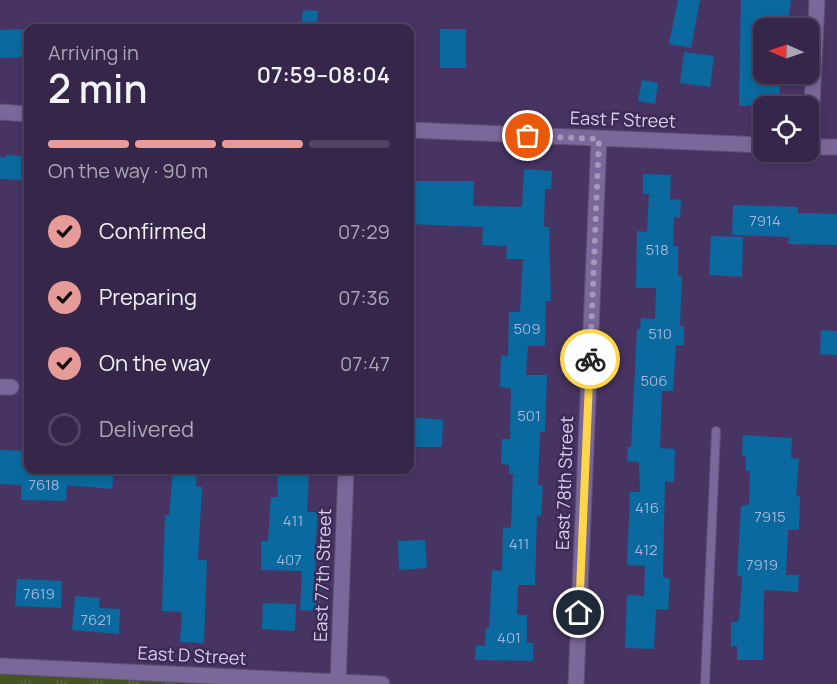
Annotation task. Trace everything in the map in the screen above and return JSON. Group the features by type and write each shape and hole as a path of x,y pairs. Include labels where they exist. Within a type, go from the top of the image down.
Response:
{"street":[{"path":"812,96 817,0"},
{"path":"0,112 24,114"},
{"name":"East F Street","path":"414,130 753,145"},
{"name":"East 78th Street","path":"576,684 599,139"},
{"path":"819,147 837,147"},
{"name":"East 77th Street","path":"338,682 346,474"},
{"name":"East D Street","path":"0,666 382,684"}],"lane":[{"path":"705,684 716,431"}],"green space":[{"path":"0,666 382,684 0,684"}],"building":[{"path":"678,0 700,0 691,48 669,44"},
{"path":"741,0 791,0 788,18 753,18 753,84 780,84 779,96 753,96 753,106 739,106"},
{"path":"303,10 318,11 317,24 301,24"},
{"path":"24,29 24,57 0,58 0,30"},
{"path":"440,29 466,29 466,68 440,68"},
{"path":"684,52 714,56 710,87 680,83"},
{"path":"642,80 658,83 655,104 638,101"},
{"path":"6,155 21,156 21,180 0,179 0,157 6,158"},
{"path":"524,169 552,171 551,189 545,189 544,227 549,227 551,301 546,301 545,346 528,346 526,375 547,375 545,432 540,432 538,485 543,486 541,516 537,515 535,585 518,585 517,615 527,615 527,643 533,643 533,661 475,660 476,645 485,646 486,628 489,628 492,570 502,571 503,527 511,528 513,474 509,474 509,465 501,464 502,439 510,439 511,388 500,387 501,355 508,356 509,312 520,312 523,259 506,259 507,246 482,245 483,227 414,224 414,181 474,181 473,206 522,207"},
{"path":"643,174 671,175 670,199 681,200 680,218 674,217 673,246 678,246 678,276 682,276 680,326 684,326 684,345 676,345 673,391 662,391 660,448 675,449 674,482 665,481 663,577 670,579 668,610 656,609 654,649 625,648 627,595 644,596 645,566 627,565 630,492 640,492 639,462 627,461 628,447 631,447 637,329 640,329 641,318 655,319 656,288 636,288 637,231 647,232 649,194 643,194"},
{"path":"733,205 798,207 798,213 837,214 837,245 788,244 789,237 732,235"},
{"path":"711,236 743,237 742,277 709,275"},
{"path":"821,330 837,331 837,355 820,354"},
{"path":"414,417 443,420 442,447 414,447"},
{"path":"743,435 792,438 791,458 799,459 796,496 800,496 799,530 788,530 786,575 799,575 798,592 764,590 763,660 737,660 737,646 731,646 731,622 738,622 740,608 742,576 737,576 741,506 749,504 750,471 746,471 746,456 742,456"},
{"path":"0,450 24,451 24,474 114,474 112,489 67,485 66,501 21,500 21,485 0,484"},
{"path":"173,474 197,474 196,486 202,487 198,560 207,560 204,643 180,642 182,612 162,611 165,515 169,515"},
{"path":"277,474 309,474 307,512 318,512 315,551 316,586 321,586 319,611 300,610 302,571 261,570 261,541 268,541 271,497 278,497"},
{"path":"425,540 427,568 399,570 398,541"},
{"path":"17,579 62,581 61,608 15,606"},
{"path":"75,596 100,598 99,608 120,609 119,634 72,630"},
{"path":"263,603 296,604 295,631 262,629"}],"way so far":[{"path":"528,136 599,139 590,359"}],"route":[{"path":"579,613 590,359"}]}
